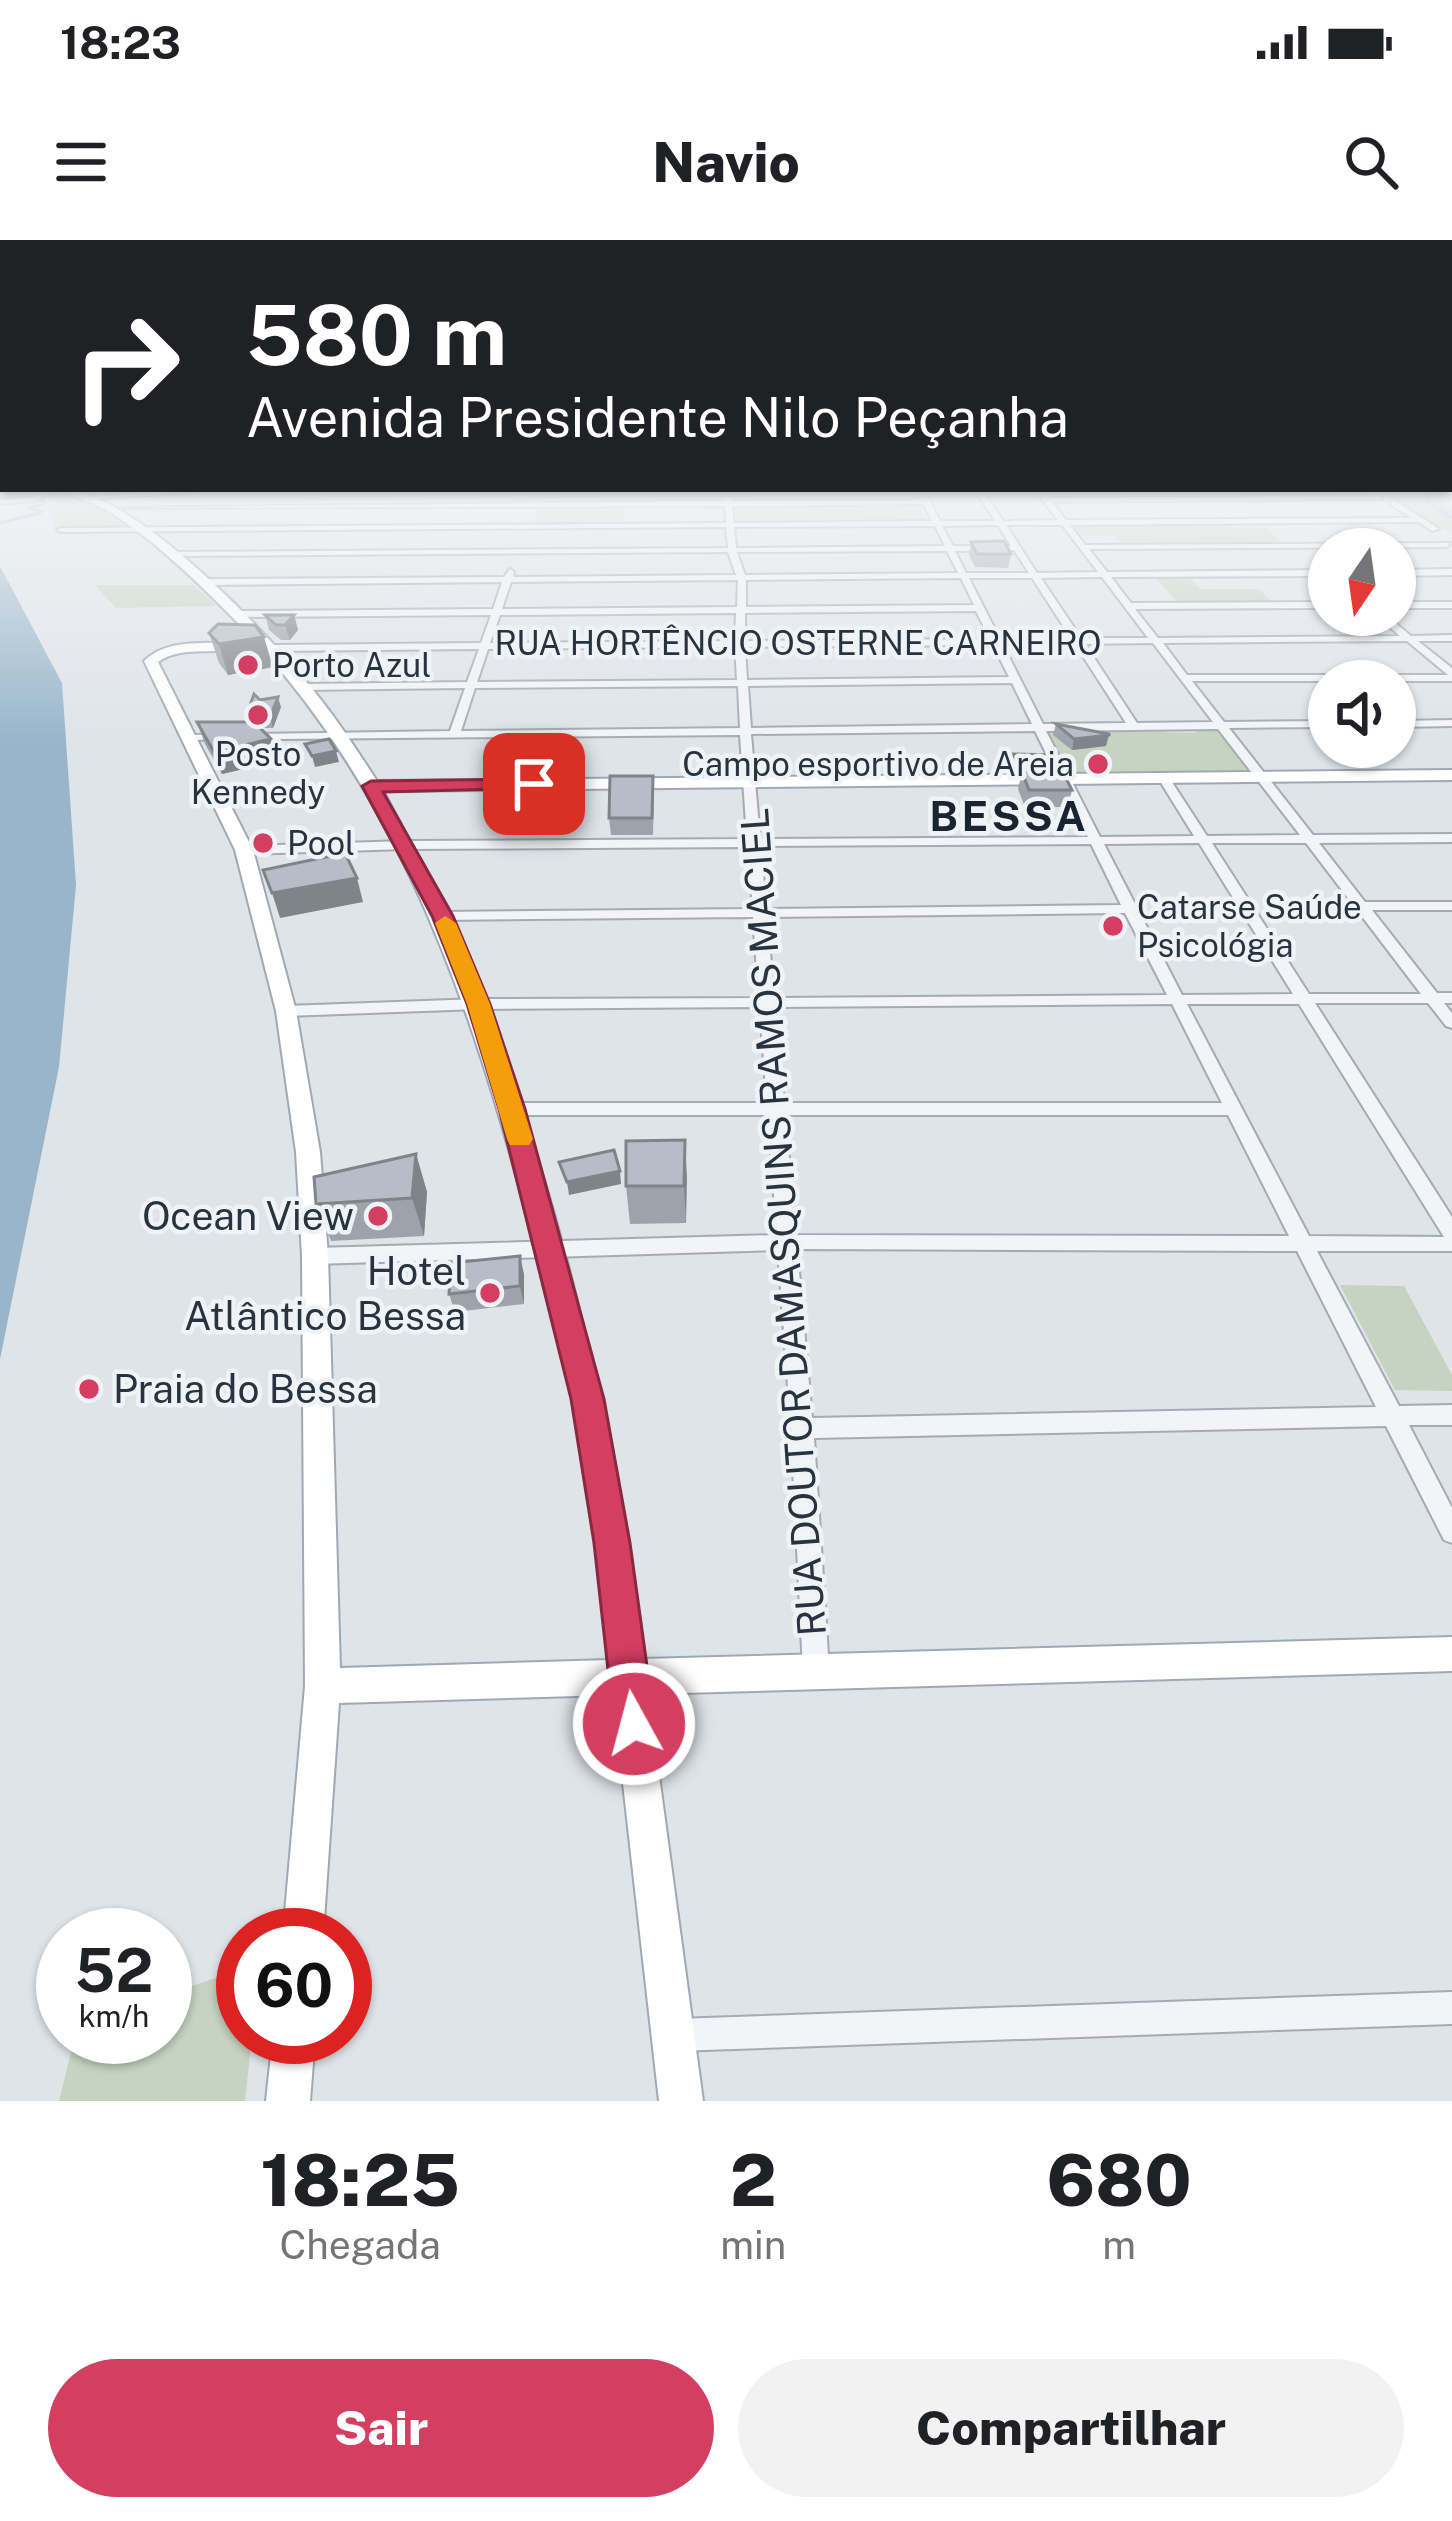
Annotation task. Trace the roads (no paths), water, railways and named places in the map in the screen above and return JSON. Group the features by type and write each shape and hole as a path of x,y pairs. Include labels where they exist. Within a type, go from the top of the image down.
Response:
{"main road":[{"path":"187,569 240,614 337,733 406,844 479,1004 512,1109 587,1399 676,2035 681,2101"},
{"name":"RUA HORTÊNCIO OSTERNE CARNEIRO","path":"188,738 151,662 158,653 175,649 260,640"},
{"path":"188,738 244,850 286,1011 308,1151 315,1256 323,1686 305,1908"},
{"path":"371,786 1452,776"},
{"path":"323,1686 1452,1654"},
{"path":"288,2101 291,2064"}],"street":[{"path":"280,581 289,569"},
{"path":"455,732 511,569"},
{"name":"RUA DOUTOR DAMASQUINS RAMOS MACIEL","path":"738,569 749,782 802,1428 816,1670"},
{"path":"960,569 1452,1532"},
{"path":"1031,569 1133,725"},
{"path":"1100,569 1452,1023"},
{"path":"203,582 1308,572"},
{"path":"1416,573 1452,572"},
{"path":"1416,604 1452,604"},
{"path":"1129,606 1308,605"},
{"path":"240,614 980,608"},
{"path":"1406,636 1452,675"},
{"name":"RUA HORTÊNCIO OSTERNE CARNEIRO","path":"260,640 483,646 1452,638"},
{"path":"1187,678 1452,675"},
{"path":"303,687 1017,680"},
{"path":"1416,724 1452,723"},
{"path":"188,738 1308,724"},
{"path":"1164,778 1452,1233"},
{"path":"244,850 406,844 1452,838"},
{"path":"1362,906 1452,906"},
{"path":"442,916 1130,909"},
{"path":"286,1011 479,1004 1452,998"},
{"path":"512,1109 1233,1109"},
{"path":"315,1256 785,1242 1452,1244"},
{"path":"802,1428 1452,1415"},
{"path":"676,2035 1452,2008"}],"water":[{"path":"2,569 62,683 76,885 59,1067 0,1359"}],"place":[{"name":"Porto Azul","path":"248,665"},
{"name":"Posto Kennedy","path":"258,715"},
{"name":"Campo esportivo de Areia","path":"1098,764"},
{"name":"Pool","path":"263,843"},
{"name":"Catarse Saúde Psicológia","path":"1113,926"},
{"name":"Ocean View","path":"378,1216"},
{"name":"Hotel Atlântico Bessa","path":"490,1293"},
{"name":"Praia do Bessa","path":"89,1389"}],"district":[{"name":"BESSA","path":"1009,816"}]}
